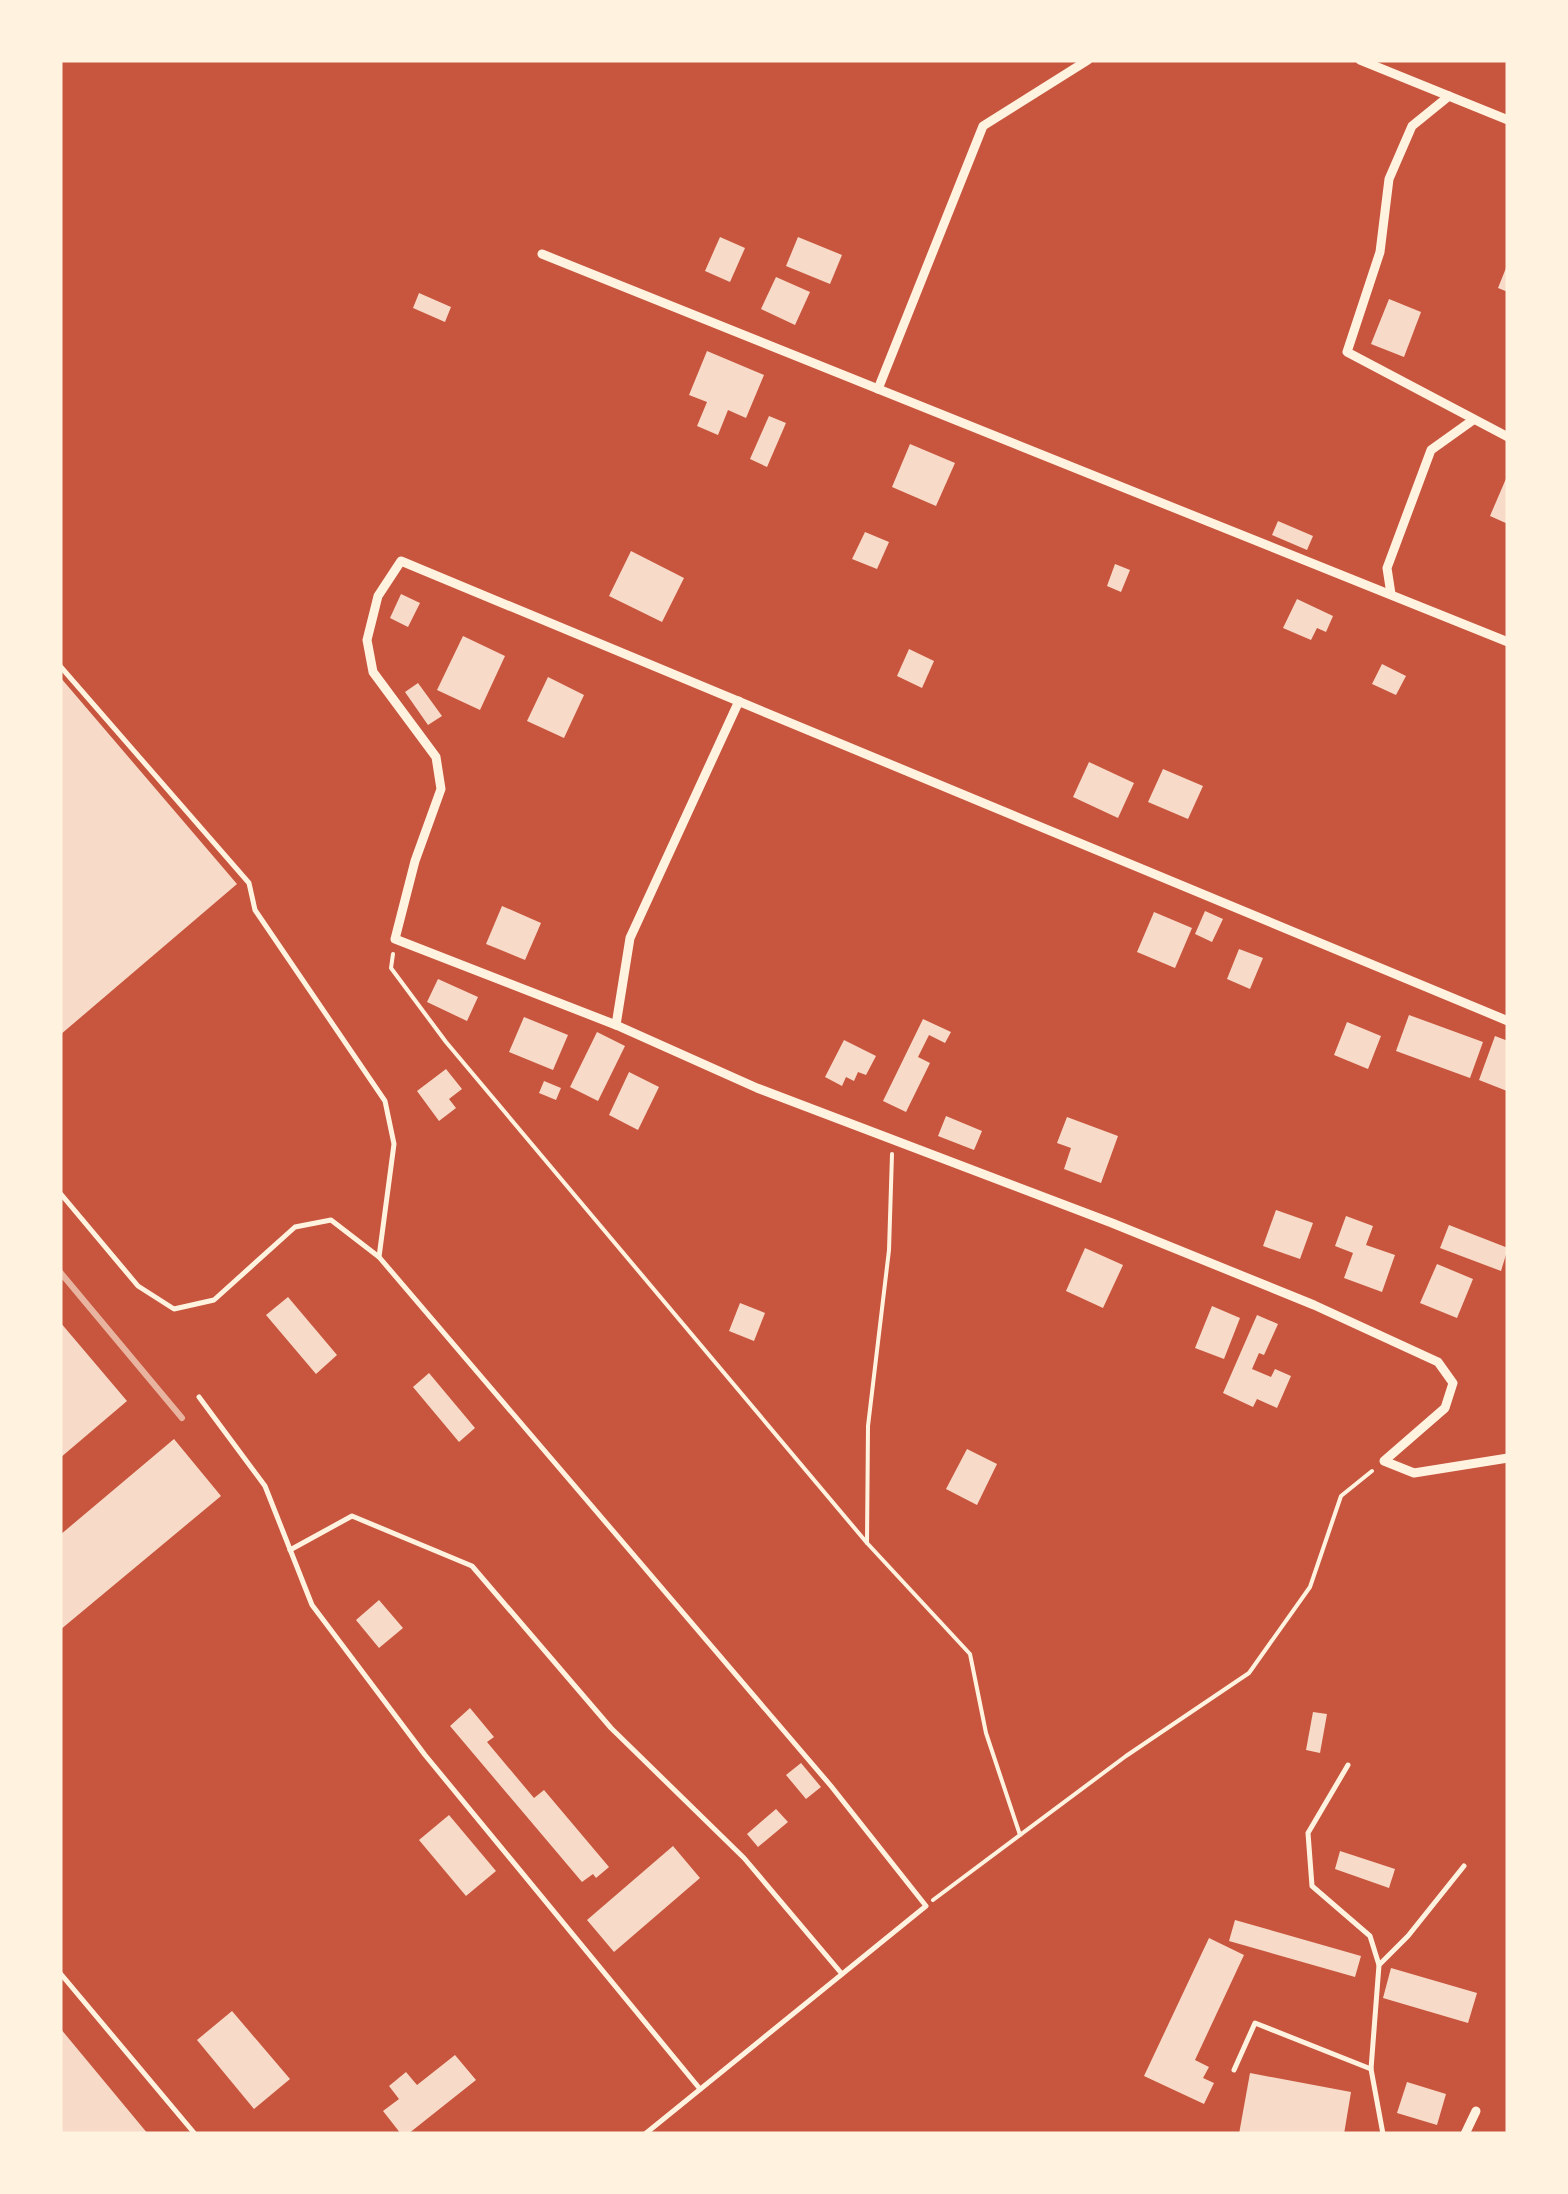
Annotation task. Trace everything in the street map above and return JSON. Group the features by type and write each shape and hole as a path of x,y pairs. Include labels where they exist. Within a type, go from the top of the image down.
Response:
{"street":[{"path":"878,389 983,126 1088,60"},
{"path":"1360,60 1508,120"},
{"path":"1449,96 1412,126 1390,179 1380,252 1347,352 1508,437"},
{"path":"542,254 1508,642"},
{"path":"1391,594 1387,568 1431,450 1472,420"},
{"path":"1508,1021 402,561 378,596 367,640 373,672 436,757 441,790 416,860 396,939 616,1024 757,1088 1314,1305 1438,1362 1454,1383 1445,1408 1384,1461 1414,1473 1508,1458"},
{"path":"616,1024 630,938 739,702"},
{"path":"1465,2134 1476,2111"}],"lane":[{"path":"60,666 248,883 254,910 385,1101 394,1144 379,1257"},
{"path":"60,1194 138,1286 174,1308 214,1300 296,1227 331,1220 379,1257 818,1771 926,1906 645,2134"},
{"path":"199,1398 265,1486 312,1605 425,1755 700,2090"},
{"path":"290,1550 352,1516 472,1566 610,1728 744,1858 842,1974"},
{"path":"1348,1765 1308,1832 1312,1886 1370,1936 1379,1965 1371,2070 1383,2134"},
{"path":"1379,1965 1408,1936 1464,1866"},
{"path":"60,1973 195,2134"},
{"path":"1234,2070 1255,2023 1371,2070"}],"path":[{"path":"396,939 391,968 446,1042 867,1543 970,1654 986,1733 1020,1835"},
{"path":"867,1543 868,1426 889,1250 893,1138"},
{"path":"926,1906 1126,1756 1249,1673 1310,1587 1341,1496 1384,1461"}],"building":[{"path":"720,237 745,248 730,282 705,271"},
{"path":"798,237 842,255 830,284 786,266"},
{"path":"1508,263 1508,292 1498,288"},
{"path":"776,277 810,292 795,325 761,309"},
{"path":"419,293 451,307 445,322 413,308"},
{"path":"1389,299 1421,312 1404,357 1371,344"},
{"path":"707,351 764,375 746,418 728,410 718,435 697,426 707,402 689,395"},
{"path":"769,416 786,423 767,467 750,459"},
{"path":"910,444 955,463 936,506 892,487"},
{"path":"1508,474 1508,524 1490,516"},
{"path":"1278,521 1313,536 1307,550 1272,535"},
{"path":"865,532 889,542 877,569 852,559"},
{"path":"631,551 684,578 662,622 609,596"},
{"path":"1115,564 1130,570 1121,592 1107,586"},
{"path":"401,594 420,603 408,627 390,618"},
{"path":"1297,599 1333,616 1326,632 1317,628 1311,640 1283,628"},
{"path":"463,636 505,656 480,710 437,690"},
{"path":"909,649 934,661 922,688 897,676"},
{"path":"1382,664 1406,676 1396,695 1372,684"},
{"path":"60,677 237,884 60,1035"},
{"path":"548,677 584,695 564,738 527,721"},
{"path":"418,683 442,716 428,725 405,692"},
{"path":"1089,762 1134,783 1118,818 1073,797"},
{"path":"1163,769 1203,786 1188,819 1148,802"},
{"path":"502,906 541,923 525,960 486,944"},
{"path":"1205,911 1223,919 1212,942 1195,934"},
{"path":"1154,912 1192,928 1175,968 1137,952"},
{"path":"1239,949 1263,958 1250,989 1227,979"},
{"path":"438,979 478,997 467,1021 427,1002"},
{"path":"1409,1015 1483,1042 1470,1078 1396,1051"},
{"path":"524,1017 568,1035 553,1070 509,1052"},
{"path":"923,1019 951,1032 945,1043 929,1035 918,1057 930,1063 906,1112 883,1101"},
{"path":"1347,1022 1381,1036 1368,1069 1334,1055"},
{"path":"597,1032 625,1046 598,1101 570,1087"},
{"path":"1495,1036 1508,1041 1507,1091 1479,1080"},
{"path":"844,1040 876,1056 866,1075 858,1072 854,1081 846,1077 842,1086 825,1077"},
{"path":"446,1069 462,1089 449,1099 456,1108 439,1121 417,1091"},
{"path":"629,1072 659,1087 638,1130 609,1115"},
{"path":"544,1081 561,1088 556,1100 539,1093"},
{"path":"946,1116 982,1131 974,1150 938,1136"},
{"path":"1067,1117 1118,1136 1101,1183 1064,1169 1071,1148 1057,1143"},
{"path":"1276,1210 1313,1223 1300,1259 1263,1246"},
{"path":"1346,1216 1373,1226 1366,1245 1395,1255 1382,1292 1344,1278 1353,1253 1335,1246"},
{"path":"1449,1225 1508,1248 1501,1271 1440,1248"},
{"path":"1085,1248 1123,1265 1103,1308 1066,1291"},
{"path":"1437,1264 1473,1279 1457,1318 1420,1303"},
{"path":"288,1297 337,1355 316,1374 266,1315"},
{"path":"740,1303 765,1313 754,1341 729,1331"},
{"path":"1212,1306 1240,1318 1224,1359 1195,1348"},
{"path":"1257,1315 1278,1324 1264,1355 1259,1353 1252,1369 1271,1377 1275,1369 1291,1376 1277,1408 1257,1399 1253,1407 1223,1393"},
{"path":"60,1322 127,1401 60,1458"},
{"path":"429,1373 475,1428 459,1442 413,1387"},
{"path":"174,1439 221,1496 60,1630 60,1535"},
{"path":"967,1449 997,1464 977,1505 946,1489"},
{"path":"379,1600 403,1628 379,1648 356,1620"},
{"path":"470,1708 494,1737 487,1742 534,1798 544,1790 609,1867 596,1878 593,1874 582,1882 450,1726"},
{"path":"1313,1712 1327,1714 1320,1753 1306,1750"},
{"path":"801,1763 821,1787 806,1799 786,1775"},
{"path":"776,1809 788,1822 758,1847 747,1834"},
{"path":"449,1815 496,1871 466,1896 419,1840"},
{"path":"673,1846 700,1878 614,1952 587,1920"},
{"path":"1340,1851 1395,1869 1389,1888 1335,1869"},
{"path":"1235,1920 1361,1956 1355,1977 1229,1941"},
{"path":"1209,1938 1244,1955 1195,2060 1209,2067 1203,2078 1214,2083 1204,2104 1144,2076"},
{"path":"1391,1968 1477,1993 1468,2023 1383,1998"},
{"path":"232,2011 290,2079 254,2109 197,2040"},
{"path":"60,2028 148,2134 60,2134"},
{"path":"455,2055 476,2080 408,2134 401,2134 383,2111 399,2099 389,2086 406,2072 417,2085"},
{"path":"1250,2073 1351,2092 1344,2134 1239,2134"},
{"path":"1407,2082 1446,2094 1437,2125 1397,2113"}],"railway":[{"path":"60,1272 182,1418"}]}
